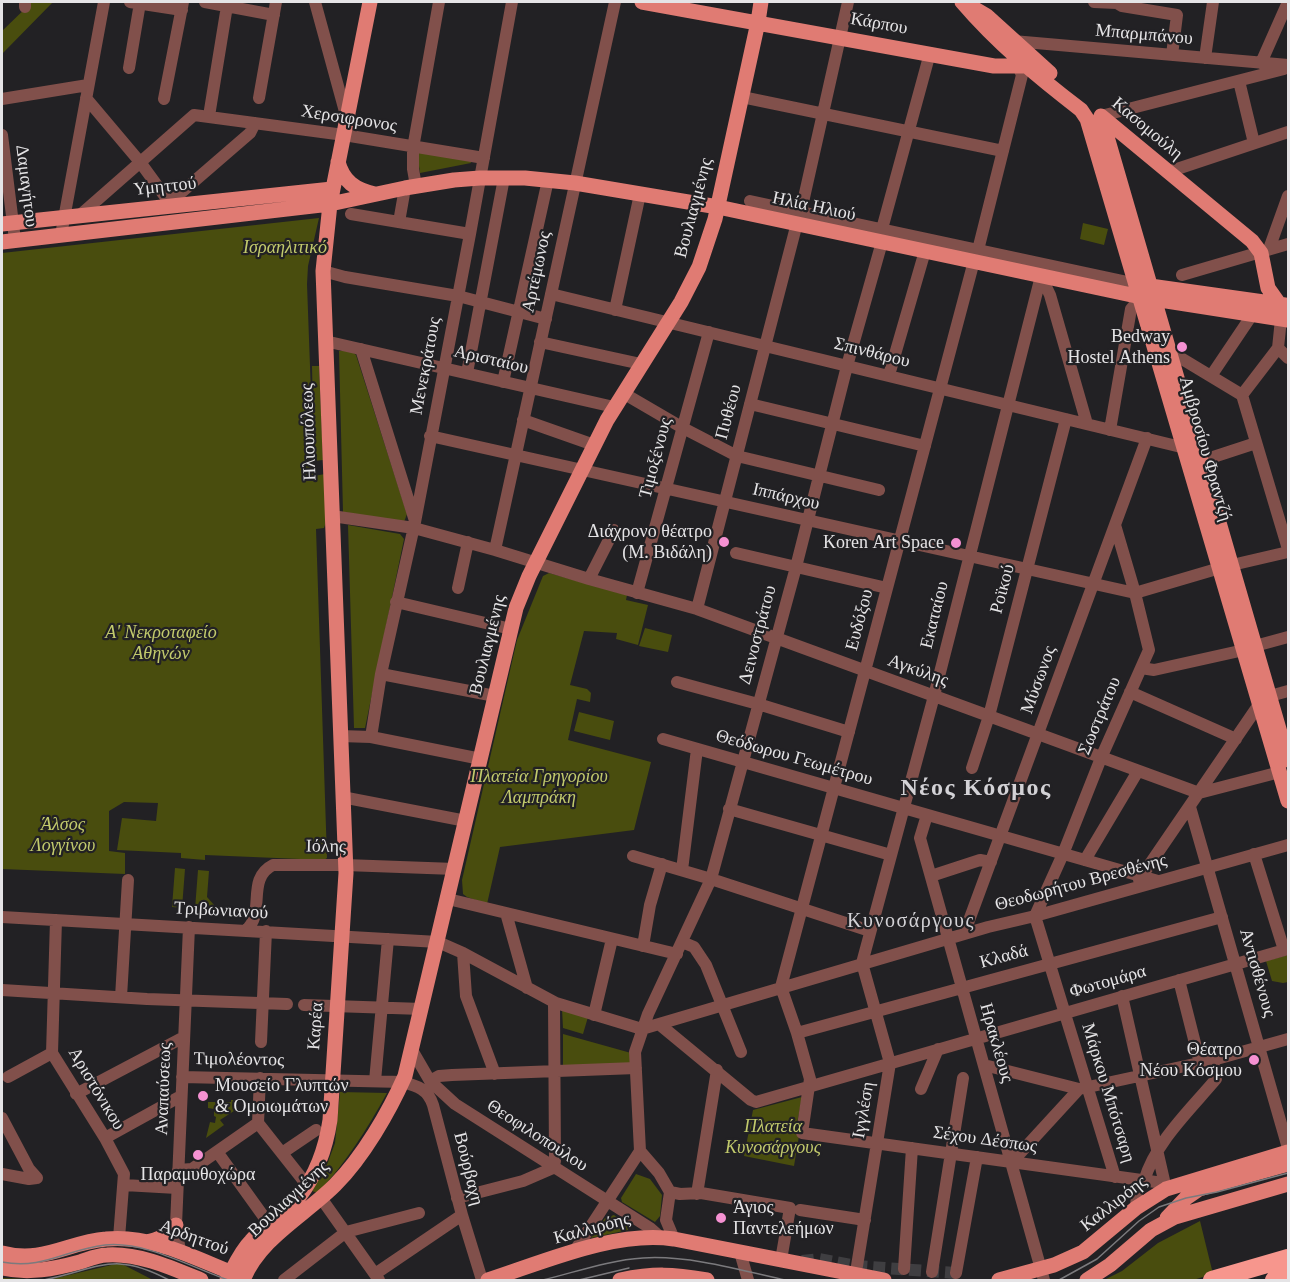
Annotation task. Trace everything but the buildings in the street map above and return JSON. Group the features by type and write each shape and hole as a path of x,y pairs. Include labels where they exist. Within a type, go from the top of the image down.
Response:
{"highway":[{"path":"1212,1281 1288,1258"},
{"path":"1275,1280 1288,1276"}],"main road":[{"name":"Ηλιουπόλεως","path":"345,865 323,271 331,196 370,2"},
{"name":"Κάρπου","path":"642,2 665,3 994,66 1028,66"},
{"name":"Βουλιαγμένης","path":"239,1278 264,1247 321,1198 350,1167 403,1082 516,608 535,562 614,407 694,279 718,207 758,22 760,2"},
{"name":"Κασομούλη","path":"962,2 980,24 1005,42 1028,66 1081,110"},
{"path":"994,66 1002,58 1005,42"},
{"name":"Κασομούλη","path":"1028,66 1101,116 1265,251"},
{"name":"Αμβροσίου Φραντζή","path":"1081,110 1087,119 1146,292 1169,351 1202,461 1226,567"},
{"name":"Αμβροσίου Φραντζή","path":"1101,116 1185,448 1226,567 1250,648 1284,766 1288,801"},
{"path":"338,162 340,172 350,184 365,192 375,194"},
{"name":"Ηλία Ηλιού","path":"331,196 375,194 480,178 575,183 718,207 799,217 882,235 925,251 976,256 1041,276 1285,312"},
{"name":"Υμηττού","path":"7,224 172,206 331,196"},
{"name":"Υμηττού","path":"8,241 331,196"},
{"path":"1265,251 1268,288 1285,312"},
{"name":"Ηλία Ηλιού","path":"1146,292 1252,315 1285,312"},
{"name":"Καρέα","path":"307,1185 324,1150 328,1134 343,936 345,865"},
{"name":"Καλλιρόης","path":"999,1281 1042,1275 1083,1252 1164,1186 1288,1150"},
{"path":"1087,1281 1161,1224 1186,1198 1199,1189 1288,1164"},
{"path":"1161,1224 1186,1212 1288,1184"},
{"name":"Βουλιαγμένης","path":"239,1278 252,1239 295,1202 307,1185"},
{"path":"146,1242 164,1237 176,1225"},
{"name":"Καλλιρόης","path":"488,1281 585,1248 633,1238 658,1236 884,1281"},
{"name":"Αρδηττού","path":"2,1253 43,1255 100,1239 119,1238 146,1242 180,1252 239,1278"},
{"path":"211,1265 234,1253 252,1239"},
{"name":"Αρδηττού","path":"2,1269 34,1271 53,1269 105,1255 121,1255 142,1259 201,1281"},
{"path":"620,1281 651,1274 675,1274 707,1281"}],"street":[{"path":"72,217 87,92 104,2"},
{"path":"129,68 135,2 182,6 165,99"},
{"path":"205,2 274,15"},
{"path":"259,98 276,2"},
{"path":"315,2 345,128"},
{"path":"399,222 410,187 413,148 439,2"},
{"name":"Μενεκράτους","path":"371,737 381,674 414,525 470,234 512,2"},
{"name":"Αρτέμωνος","path":"495,549 615,2"},
{"name":"Πυθέου","path":"697,609 799,217 848,2"},
{"path":"1094,2 1117,3 1178,15 1172,55"},
{"path":"1205,58 1213,2"},
{"path":"1261,63 1288,2"},
{"path":"61,235 72,217 140,162 191,116 209,116 227,6"},
{"name":"Μπαρμπάνου","path":"1005,42 1288,67"},
{"name":"Ευδόξου","path":"781,987 1022,75 1045,44"},
{"name":"Δεινοστράτου","path":"640,1151 635,1052 648,1014 711,879 796,567 908,130 930,53"},
{"path":"1101,116 1288,67"},
{"path":"1239,81 1254,143"},
{"path":"2,99 87,92"},
{"path":"87,92 172,206"},
{"path":"742,97 1003,151"},
{"name":"Χερσιφρονος","path":"209,116 255,123 345,128 413,148 484,158"},
{"path":"172,206 176,197 250,133 255,123"},
{"path":"1168,172 1288,132"},
{"name":"Δαμαγήτου","path":"2,135 8,241"},
{"path":"467,373 504,178"},
{"path":"503,382 548,180"},
{"path":"615,310 640,194"},
{"path":"1265,251 1288,196"},
{"name":"Ηλία Ηλιού","path":"750,201 799,217"},
{"path":"351,214 470,234"},
{"name":"Ηλία Ηλιού","path":"882,235 1146,292"},
{"path":"1182,275 1288,244"},
{"path":"889,375 925,251"},
{"path":"323,271 345,277 458,296 546,319"},
{"path":"1041,276 1050,295 1087,424"},
{"name":"Εκαταίου","path":"862,963 934,696 1041,276"},
{"path":"1110,430 1131,309 1146,292"},
{"name":"Σπινθάρου","path":"551,294 1185,448"},
{"path":"1242,395 1278,348 1285,312"},
{"path":"1211,376 1252,315"},
{"name":"Τιμοξένους","path":"637,593 709,332"},
{"name":"Αρισταίου","path":"325,340 614,407"},
{"path":"540,342 641,364"},
{"path":"1278,348 1288,358"},
{"path":"361,349 414,525"},
{"path":"1135,593 1288,550 1242,395 1169,351"},
{"path":"623,393 736,456 879,490"},
{"path":"750,404 925,446"},
{"name":"Ροϊκού","path":"972,768 989,716 1066,419"},
{"path":"523,420 594,445"},
{"name":"Ιππάρχου","path":"430,436 1135,593"},
{"name":"Μύσωνος","path":"964,934 1147,438"},
{"path":"1202,461 1256,443"},
{"name":"Αγκύλης","path":"332,516 414,525 589,579 697,609 1199,793"},
{"name":"Σωστράτου","path":"1035,916 1149,650 1115,525"},
{"path":"589,579 614,530"},
{"path":"458,588 468,543"},
{"path":"736,554 887,588"},
{"path":"396,603 511,629"},
{"path":"1141,668 1154,670 1288,637"},
{"path":"381,674 495,696"},
{"path":"677,682 849,732"},
{"path":"1131,888 1142,876 1265,700 1288,691"},
{"path":"1130,692 1236,739"},
{"path":"340,736 371,737 481,759"},
{"name":"Θεόδωρου Γεωμέτρου","path":"663,739 1159,881"},
{"path":"682,870 697,749"},
{"path":"1199,793 1284,766"},
{"path":"1085,860 1138,771"},
{"path":"342,797 466,820"},
{"name":"Αντισθένους","path":"1190,807 1288,1150"},
{"path":"729,809 891,855"},
{"name":"Ηρακλέους","path":"927,814 920,838 1042,1275"},
{"name":"Θεοδωρήτου Βρεσθένης","path":"642,1029 862,963 1288,845"},
{"path":"1254,854 1286,949"},
{"path":"633,856 870,931"},
{"path":"931,876 980,860 991,862"},
{"name":"Ιόλης","path":"246,931 253,922 258,881 267,868 278,864 455,869"},
{"path":"643,946 650,905 662,864"},
{"path":"121,998 128,879"},
{"path":"448,899 677,954"},
{"path":"506,913 527,988"},
{"name":"Τριβωνιανού","path":"2,916 438,942"},
{"name":"Μάρκου Μπότσαρη","path":"1035,916 1064,1013 1083,1089 1115,1177"},
{"name":"Κλαδά","path":"797,1033 1222,917"},
{"name":"Αριστόνικου","path":"56,920 52,1053 105,1138 123,1174 119,1238"},
{"name":"Αναπαύσεως","path":"180,1252 176,1225 177,1188 189,927"},
{"path":"261,1042 266,932"},
{"path":"375,1081 388,939"},
{"path":"594,1015 612,939"},
{"path":"438,942 554,1002 642,1029"},
{"path":"682,942 694,947 701,956 741,1052"},
{"name":"Φωτομάρα","path":"717,1070 756,1102 1286,949"},
{"path":"463,953 466,996 495,1074"},
{"name":"Ιγγλέση","path":"857,1266 890,1063 862,963"},
{"path":"1179,980 1200,1063"},
{"path":"781,987 797,1033 810,1086"},
{"path":"2,990 121,998 287,1004"},
{"path":"1122,996 1158,1150 1164,1186"},
{"path":"458,1198 522,1181 553,1168 555,1161 554,1002"},
{"path":"304,1005 422,1009"},
{"path":"659,1024 717,1070 697,1194"},
{"path":"76,1094 184,1037"},
{"path":"984,1065 1083,1089 1213,1060 1288,1039"},
{"path":"921,1089 938,1049"},
{"name":"Θεοφιλοπούλου","path":"412,1050 430,1081 455,1104 650,1228 658,1236"},
{"path":"8,1077 52,1053"},
{"path":"1136,1208 1141,1180 1148,1166 1158,1150 1216,1079 1213,1060"},
{"path":"430,1081 439,1076 636,1068"},
{"name":"Τιμολέοντος","path":"182,1077 403,1082"},
{"path":"260,1078 258,1123 307,1185"},
{"path":"933,1272 963,1078"},
{"name":"Βούρβαχη","path":"403,1082 416,1086 430,1096 482,1281"},
{"name":"Σέχου Δέσπως","path":"810,1086 802,1133 1141,1180 1164,1186"},
{"path":"1012,1162 1083,1089"},
{"path":"105,1138 181,1096"},
{"path":"178,1170 192,1169 258,1123"},
{"path":"2,1174 29,1179 38,1178 29,1169 3,1127"},
{"path":"282,1153 316,1130"},
{"path":"904,1269 912,1148"},
{"path":"574,1252 640,1151 659,1173 670,1192 666,1220 674,1239"},
{"path":"218,1153 269,1224"},
{"path":"956,1273 977,1157"},
{"path":"124,1185 177,1188"},
{"path":"670,1192 680,1194 701,1192 865,1220"},
{"path":"321,1198 377,1277 462,1215"},
{"path":"781,1260 795,1209"},
{"path":"284,1281 346,1232 419,1213"},
{"path":"740,1252 748,1281"}],"green space":[{"path":"32,2 53,2 2,54 2,31"},
{"path":"417,152 470,159 471,163 420,173"},
{"name":"Α' Νεκροταφείο Αθηνών","path":"319,218 308,266 307,284 314,476 325,474 326,522 324,528 316,529 327,858 324,860 205,855 205,860 181,858 181,853 117,850 122,818 156,821 158,803 124,802 109,811 109,851 125,853 125,874 2,869 2,253"},
{"path":"1083,223 1108,229 1104,245 1080,239"},
{"path":"339,351 352,351 356,355 407,514 404,522 343,512"},
{"path":"312,366 319,366 323,460 314,461"},
{"path":"348,525 400,534 404,539 365,728 354,728"},
{"name":"Πλατεία Γρηγορίου Λαμπράκη","path":"549,573 627,595 626,600 648,605 638,645 616,639 617,633 584,631 570,685 587,689 591,693 590,702 577,699 568,740 651,762 634,830 500,847 487,904 463,894 462,880 517,640 543,576"},
{"path":"645,628 672,635 668,652 639,646"},
{"path":"579,712 614,721 610,740 574,731"},
{"path":"175,868 185,869 182,908 172,907"},
{"path":"198,870 209,871 207,897 215,906 212,911 195,909"},
{"path":"1288,955 1288,982 1272,981 1266,961"},
{"path":"562,1009 588,1017 583,1034 563,1028"},
{"path":"563,1034 631,1053 632,1066 563,1068"},
{"path":"340,1092 387,1093 356,1145 318,1193 312,1191 328,1162 335,1143"},
{"name":"Πλατεία Κυνοσάργους","path":"802,1097 796,1129 799,1136 794,1166 744,1156 753,1110"},
{"path":"231,1100 237,1100 237,1109 220,1120 224,1125 206,1138 210,1122 215,1123 216,1117 214,1109 208,1108 208,1102 220,1102 220,1106 226,1106 226,1102 231,1102"},
{"path":"636,1174 650,1179 662,1195 660,1216 655,1222 622,1202 621,1198"},
{"path":"614,1215 628,1225 628,1230 591,1238 605,1218"},
{"path":"1200,1221 1213,1274 1193,1280 1104,1280 1122,1271 1158,1243"},
{"path":"120,1263 153,1280 48,1280"},
{"path":"2,1278 48,1280 2,1280"}],"tunnel":[{"path":"802,1261 819,1259 857,1266 956,1273"}],"tram line":[{"path":"1059,1280 1097,1259 1139,1221 1159,1207 1186,1198 1288,1173"},
{"path":"2,1262 30,1263 91,1247 120,1245 168,1256 228,1280"},
{"path":"543,1280 618,1261 643,1258 678,1259 714,1264 785,1280"},
{"path":"44,1280 93,1267 119,1264 150,1271 169,1280"},
{"path":"579,1280 629,1268"}],"place":[{"name":"Bedway Hostel Athens","path":"1182,347"},
{"name":"Διάχρονο θέατρο (Μ. Βιδάλη)","path":"724,542"},
{"name":"Koren Art Space","path":"956,543"},
{"name":"Θέατρο Νέου Κόσμου","path":"1254,1060"},
{"name":"Μουσείο Γλυπτών & Ομοιωμάτων","path":"203,1096"},
{"name":"Παραμυθοχώρα","path":"198,1155"},
{"name":"Άγιος Παντελεήμων","path":"721,1218"}],"district":[{"name":"Νέος Κόσμος","path":"976,789"},
{"name":"Κυνοσάργους","path":"911,922"}],"park label":[{"name":"Ισραηλιτικό","path":"285,248"},
{"name":"Άλσος Λογγίνου","path":"63,835"}]}
